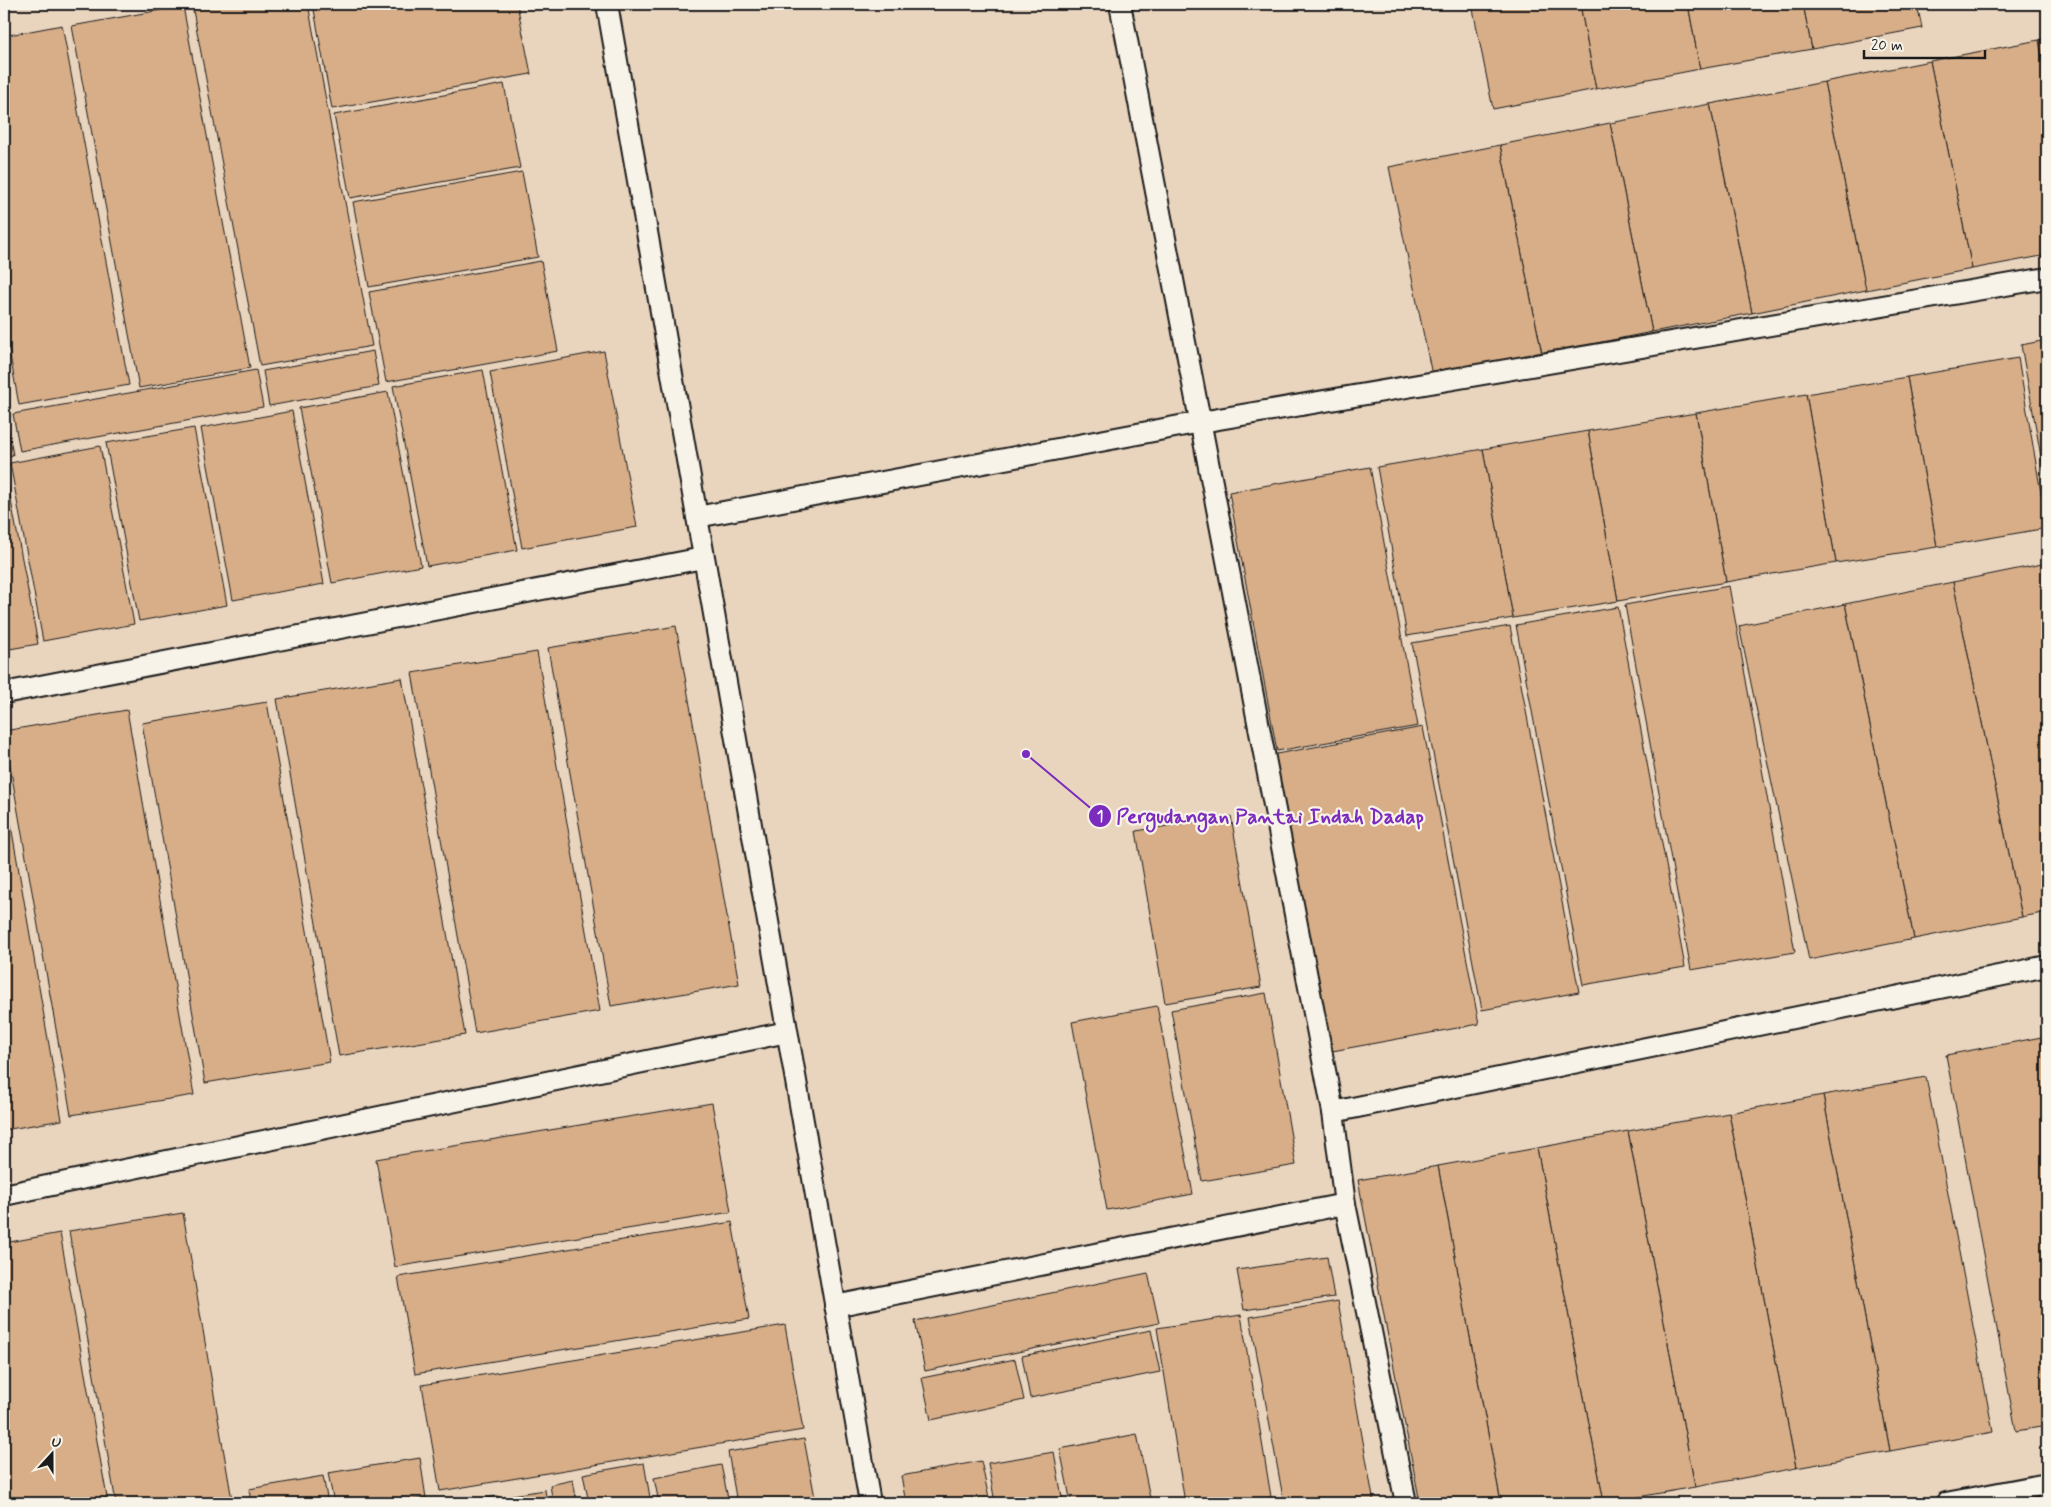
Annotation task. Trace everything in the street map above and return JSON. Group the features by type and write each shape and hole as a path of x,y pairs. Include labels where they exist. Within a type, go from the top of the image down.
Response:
{"lane":[{"path":"607,4 870,1503"},
{"path":"1120,4 1333,1112 1345,1204 1406,1503"},
{"path":"697,517 1201,422 2047,278"},
{"path":"4,693 703,558"},
{"path":"1333,1112 2047,966"},
{"path":"4,1195 787,1032"},
{"path":"835,1306 1345,1204"},
{"path":"1946,1503 2047,1484"}],"shaded area":[{"path":"4,4 2047,4 2047,1503 4,1503"}],"building":[{"path":"308,4 372,346 260,366 192,5"},
{"path":"313,4 517,4 531,74 332,109"},
{"path":"1472,4 1580,4 1596,89 1493,109"},
{"path":"1580,4 1688,4 1700,69 1596,89"},
{"path":"1688,4 1803,4 1812,49 1700,69"},
{"path":"1803,4 1917,4 1922,28 1812,49"},
{"path":"183,6 250,368 139,388 72,26"},
{"path":"62,25 129,385 19,405 4,322 4,36"},
{"path":"2047,38 2047,83 2039,40"},
{"path":"2039,40 2047,83 2047,255 1972,269 1930,61"},
{"path":"1930,61 1972,269 1866,290 1824,82"},
{"path":"1824,82 1866,290 1752,313 1710,104"},
{"path":"504,84 520,168 350,198 334,115"},
{"path":"1710,104 1752,313 1652,332 1610,123"},
{"path":"1610,123 1652,332 1542,354 1500,145"},
{"path":"1500,145 1542,354 1432,375 1389,167"},
{"path":"522,172 538,257 369,287 353,202"},
{"path":"541,261 558,351 386,382 369,292"},
{"path":"2047,340 2047,490 2021,345"},
{"path":"373,351 379,386 269,406 263,371"},
{"path":"604,351 637,527 522,548 490,372"},
{"path":"2018,358 2047,528 1937,547 1907,377"},
{"path":"256,370 263,407 20,451 13,414"},
{"path":"483,370 517,550 427,566 393,386"},
{"path":"1907,377 1937,547 1836,563 1806,394"},
{"path":"388,392 421,566 332,583 299,408"},
{"path":"1806,394 1836,563 1726,582 1696,413"},
{"path":"292,411 324,584 233,600 201,428"},
{"path":"1696,413 1726,582 1618,601 1588,431"},
{"path":"6,416 13,455 4,457 4,417"},
{"path":"194,428 227,605 139,621 106,443"},
{"path":"1588,431 1618,601 1513,618 1483,449"},
{"path":"100,446 134,624 43,641 10,463"},
{"path":"1483,449 1513,618 1407,636 1377,467"},
{"path":"4,463 38,644 4,650"},
{"path":"1370,467 1418,726 1277,751 1229,492"},
{"path":"2047,563 2047,912 2022,917 1953,582"},
{"path":"1953,582 2022,917 1914,939 1845,604"},
{"path":"1729,586 1795,952 1691,970 1625,605"},
{"path":"1845,604 1914,939 1809,960 1739,626"},
{"path":"1618,607 1685,967 1583,985 1516,625"},
{"path":"676,626 739,984 611,1006 548,648"},
{"path":"1510,626 1579,992 1482,1010 1412,643"},
{"path":"537,652 600,1011 475,1033 412,673"},
{"path":"402,678 465,1035 339,1056 277,699"},
{"path":"267,702 330,1062 205,1083 142,723"},
{"path":"127,710 194,1095 71,1115 4,731"},
{"path":"1423,727 1479,1024 1327,1052 1271,755"},
{"path":"4,785 62,1120 4,1130"},
{"path":"1231,816 1261,987 1165,1003 1136,831"},
{"path":"1266,993 1296,1165 1202,1181 1171,1010"},
{"path":"1157,1006 1193,1194 1107,1210 1072,1022"},
{"path":"2047,1036 2047,1426 2016,1431 1946,1055"},
{"path":"1926,1077 1993,1432 1890,1451 1823,1095"},
{"path":"1823,1095 1890,1451 1796,1468 1729,1113"},
{"path":"712,1103 731,1212 395,1267 376,1159"},
{"path":"1729,1113 1796,1468 1695,1487 1628,1131"},
{"path":"1628,1131 1695,1487 1604,1503 1537,1148"},
{"path":"1537,1148 1604,1503 1501,1503 1438,1166"},
{"path":"1438,1166 1501,1503 1420,1503 1358,1180"},
{"path":"183,1213 232,1500 213,1503 116,1503 69,1231"},
{"path":"732,1222 749,1319 415,1374 398,1277"},
{"path":"60,1233 108,1503 4,1503 4,1243"},
{"path":"1327,1257 1334,1297 1244,1310 1237,1270"},
{"path":"1148,1273 1159,1323 925,1371 915,1321"},
{"path":"1338,1301 1374,1503 1284,1503 1250,1317"},
{"path":"1241,1315 1272,1503 1185,1503 1157,1328"},
{"path":"785,1325 803,1430 440,1491 422,1385"},
{"path":"1151,1330 1160,1372 1030,1398 1022,1356"},
{"path":"1015,1359 1024,1400 931,1420 922,1378"},
{"path":"1137,1434 1151,1503 1071,1503 1060,1449"},
{"path":"804,1439 816,1503 737,1503 728,1452"},
{"path":"1054,1452 1063,1503 995,1503 988,1463"},
{"path":"420,1458 426,1498 392,1503 334,1503 328,1473"},
{"path":"981,1461 990,1503 906,1503 901,1476"},
{"path":"644,1463 651,1503 589,1503 583,1474"},
{"path":"721,1465 729,1503 659,1503 654,1478"},
{"path":"323,1476 328,1503 251,1503 249,1489"},
{"path":"573,1480 577,1503 553,1503 550,1485"},
{"path":"545,1490 547,1503 514,1503 512,1495"},
{"path":"498,1496 500,1503 459,1503"}],"place":[{"name":"Pergudangan Pantai Indah Dadap","path":"1026,754"}]}
